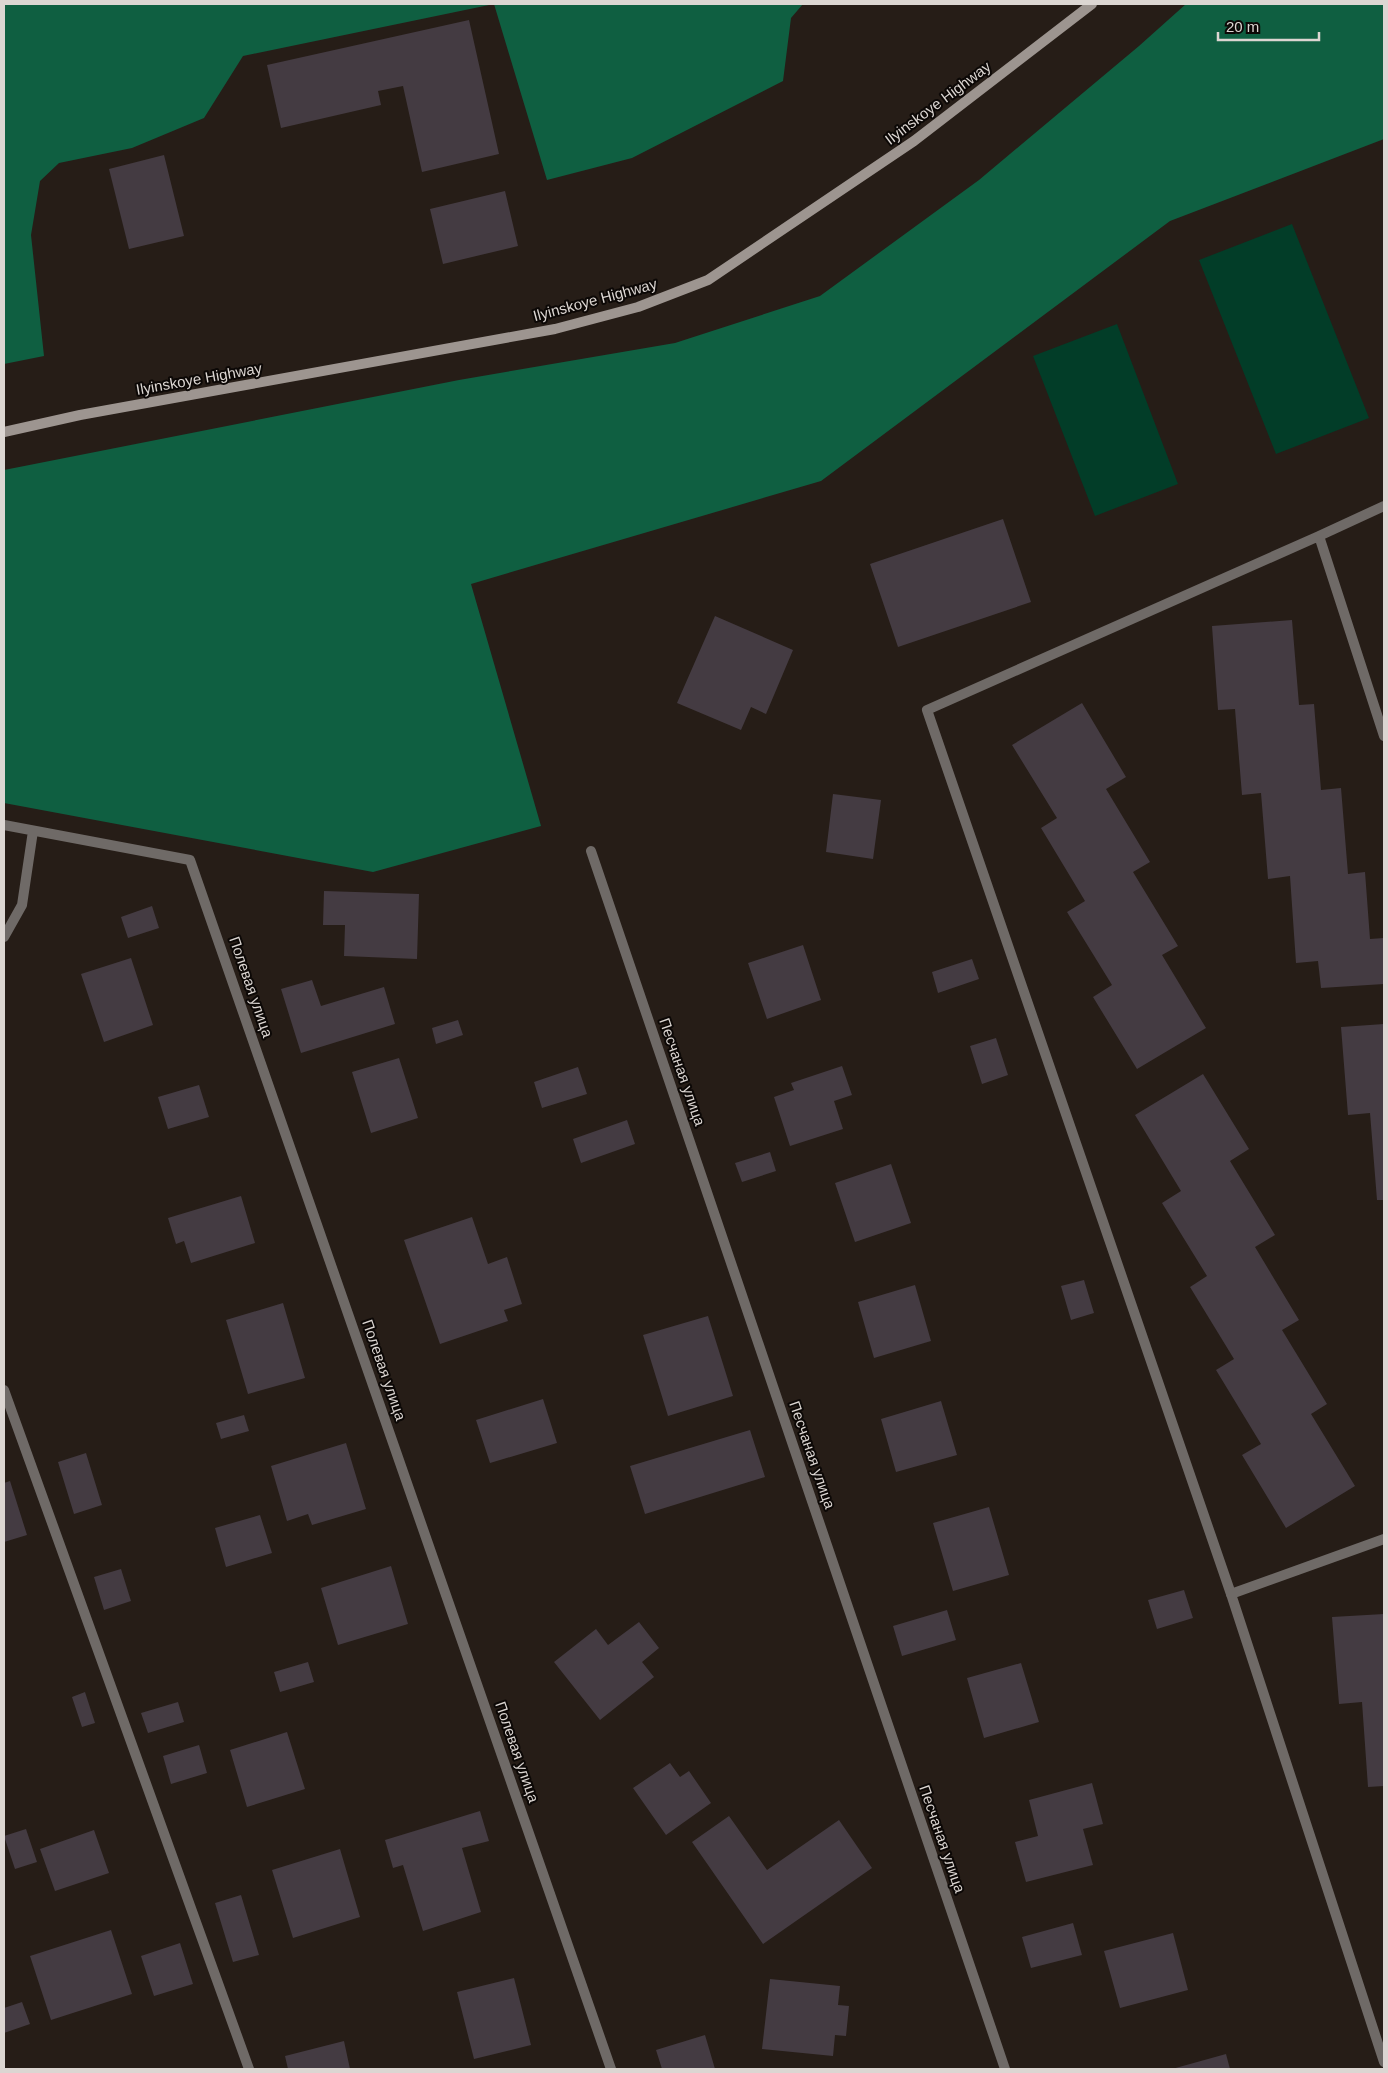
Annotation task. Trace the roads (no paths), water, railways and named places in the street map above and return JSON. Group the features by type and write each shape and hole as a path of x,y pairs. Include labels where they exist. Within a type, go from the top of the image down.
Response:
{"main road":[{"name":"Ilyinskoye Highway","path":"4,432 80,415 555,329 638,307 708,280 914,141 1092,4"}],"street":[{"path":"1384,506 927,710 1231,1594 1384,2062"},
{"path":"1319,536 1384,736"},
{"name":"Полевая улица","path":"4,825 190,860 611,2069"},
{"path":"4,936 22,905 33,831"},
{"name":"Песчаная улица","path":"591,851 1005,2069"},
{"path":"4,1390 250,2069"},
{"path":"1231,1594 1384,1539"}]}
